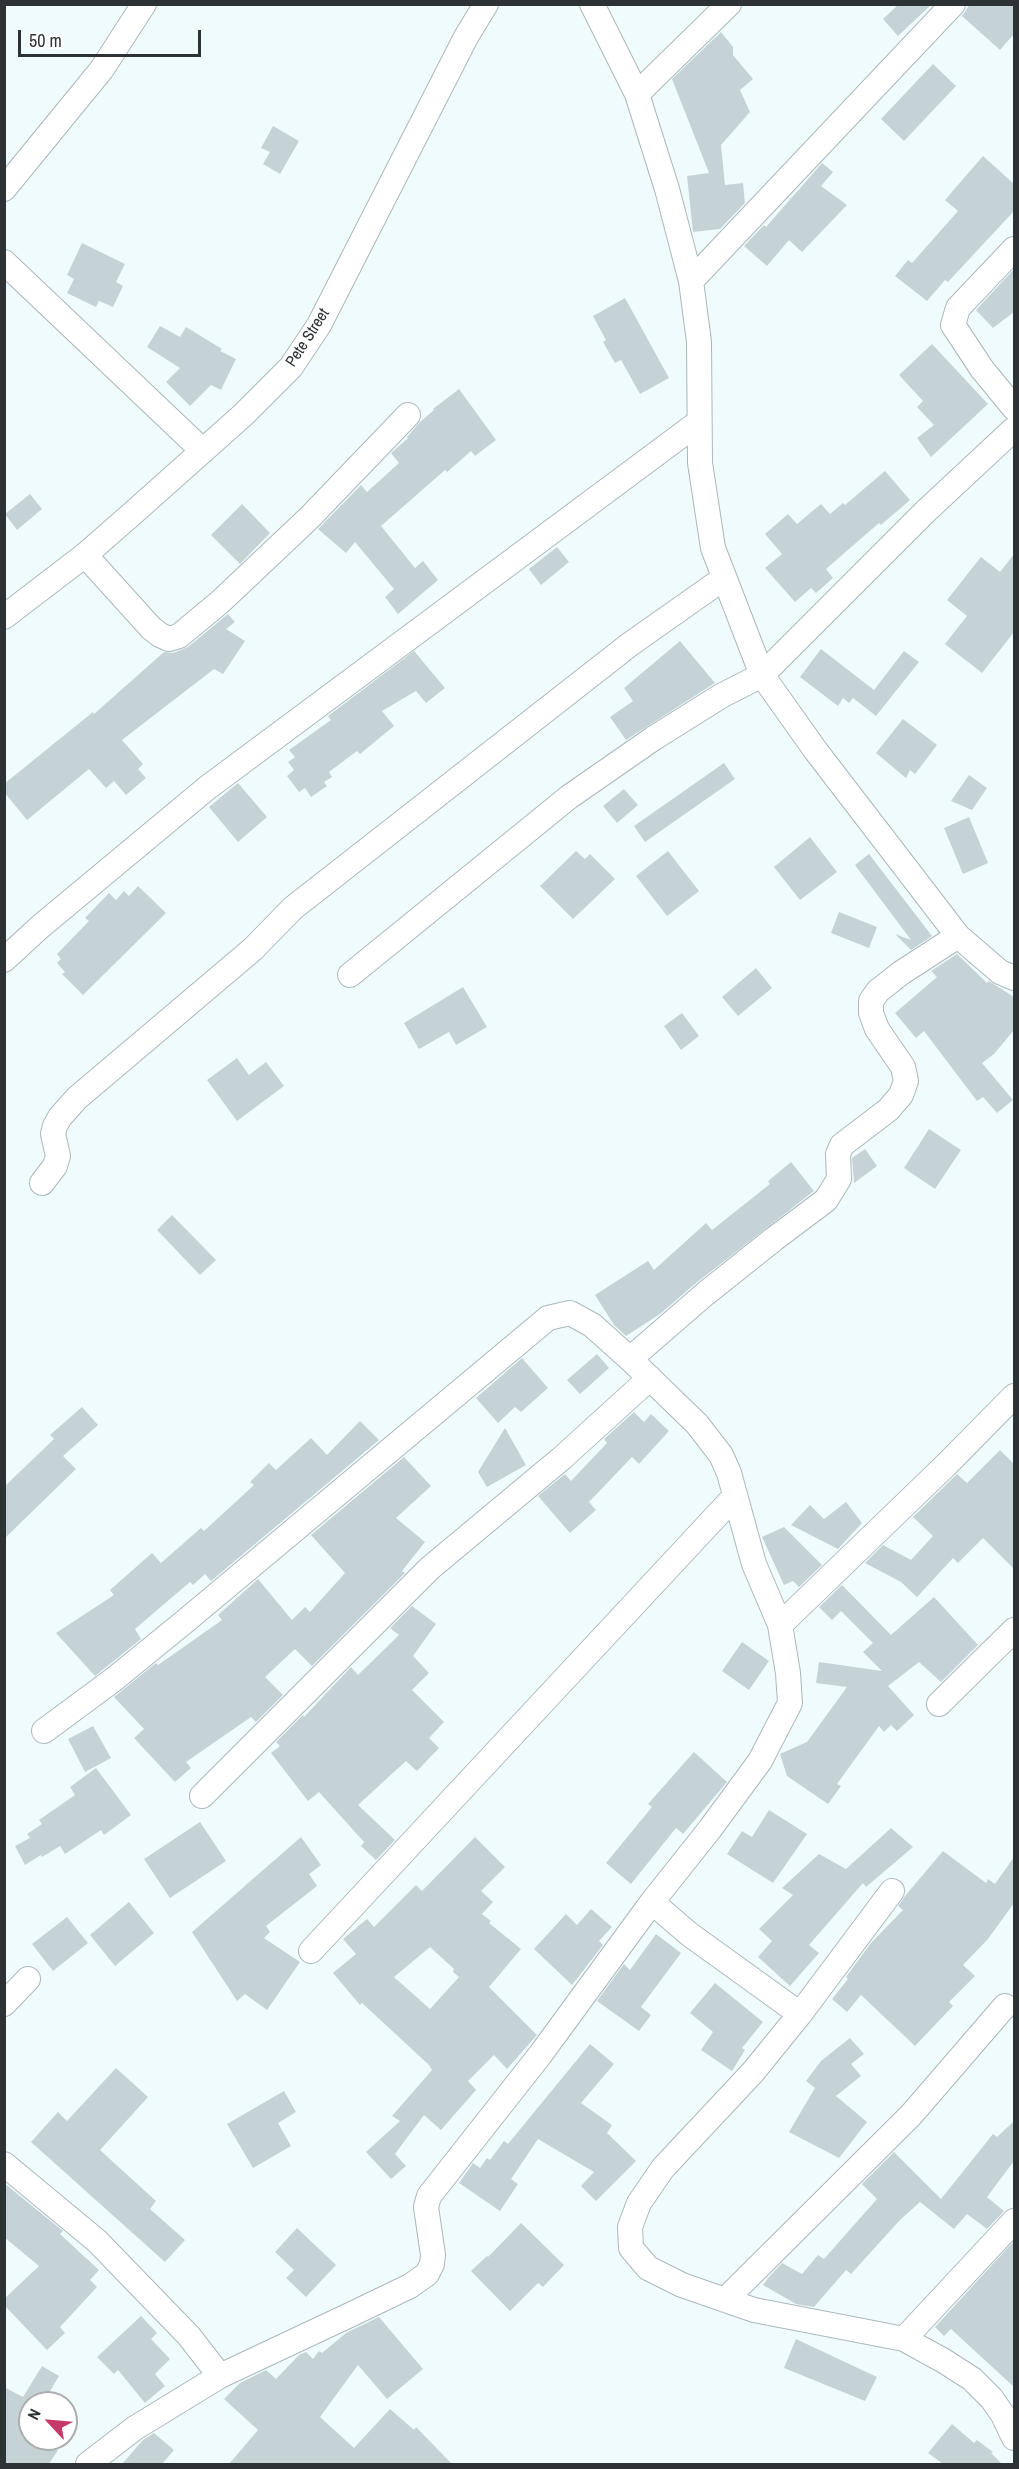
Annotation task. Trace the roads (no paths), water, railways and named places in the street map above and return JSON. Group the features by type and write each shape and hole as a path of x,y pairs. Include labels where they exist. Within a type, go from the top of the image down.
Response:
{"street":[{"path":"4,189 102,69 144,4"},
{"name":"Pete Street","path":"4,617 85,555 243,415 291,367 319,325 466,37 486,4"},
{"path":"592,4 636,94 667,189 691,281 699,342 700,463 713,548 762,675 816,751 957,936 1000,972 1014,978"},
{"path":"636,94 729,4"},
{"path":"691,281 952,4"},
{"path":"1014,249 958,308 953,325 982,369 1014,408"},
{"path":"4,262 203,451"},
{"path":"85,555 151,628 169,639 179,636 220,602 309,518 408,415"},
{"path":"4,960 100,876 207,788 699,422"},
{"path":"350,975 569,797 654,738 721,696 762,675 926,511 1014,429"},
{"path":"42,1183 55,1167 58,1156 53,1134 55,1126 77,1098 253,949 293,908 629,645 724,578"},
{"path":"630,1359 722,1280 826,1200 839,1179 838,1154 842,1145 888,1110 901,1095 906,1081 903,1067 877,1029 871,1013 871,1001 878,991 901,973 957,936"},
{"path":"44,1731 113,1680 548,1318 570,1313 592,1325 630,1359 698,1424 721,1455 729,1473 754,1564 780,1625 790,1703 760,1761 652,1902 540,2055 429,2196 426,2215 433,2255 427,2274 410,2286 220,2376 135,2428 88,2464"},
{"path":"202,1796 430,1568 562,1458 650,1378"},
{"path":"780,1625 1014,1396"},
{"path":"311,1951 734,1497"},
{"path":"939,1704 1014,1630"},
{"path":"891,1891 800,2014 753,2072 663,2168 639,2203 630,2228 631,2248 648,2268 681,2285 725,2300 778,2316 904,2340 972,2379 992,2398 1014,2438"},
{"path":"652,1902 689,1934 800,2014"},
{"path":"4,2004 28,1979"},
{"path":"725,2300 911,2115 1005,2006"},
{"path":"4,2164 97,2241 189,2336 220,2376"},
{"path":"904,2340 1014,2221"}]}
